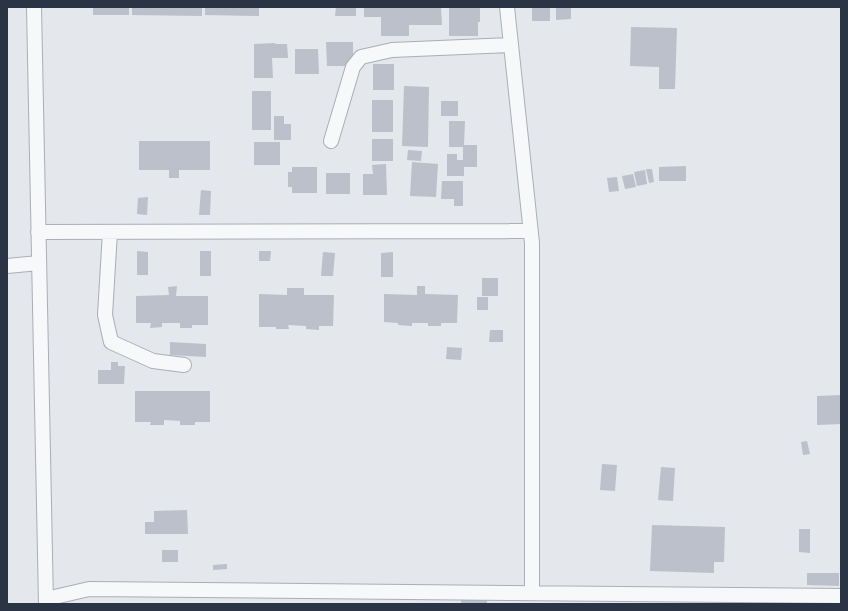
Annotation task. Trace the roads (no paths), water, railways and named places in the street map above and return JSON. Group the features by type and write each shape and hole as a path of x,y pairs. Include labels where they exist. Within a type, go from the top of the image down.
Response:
{"street":[{"path":"34,7 46,601 89,589 841,596"},
{"path":"507,7 532,244 532,594"},
{"path":"330,141 353,67 361,57 392,50 511,44"},
{"path":"38,232 530,231"},
{"path":"110,232 105,315 111,342 153,361 184,365"},
{"path":"7,266 39,263"}]}
